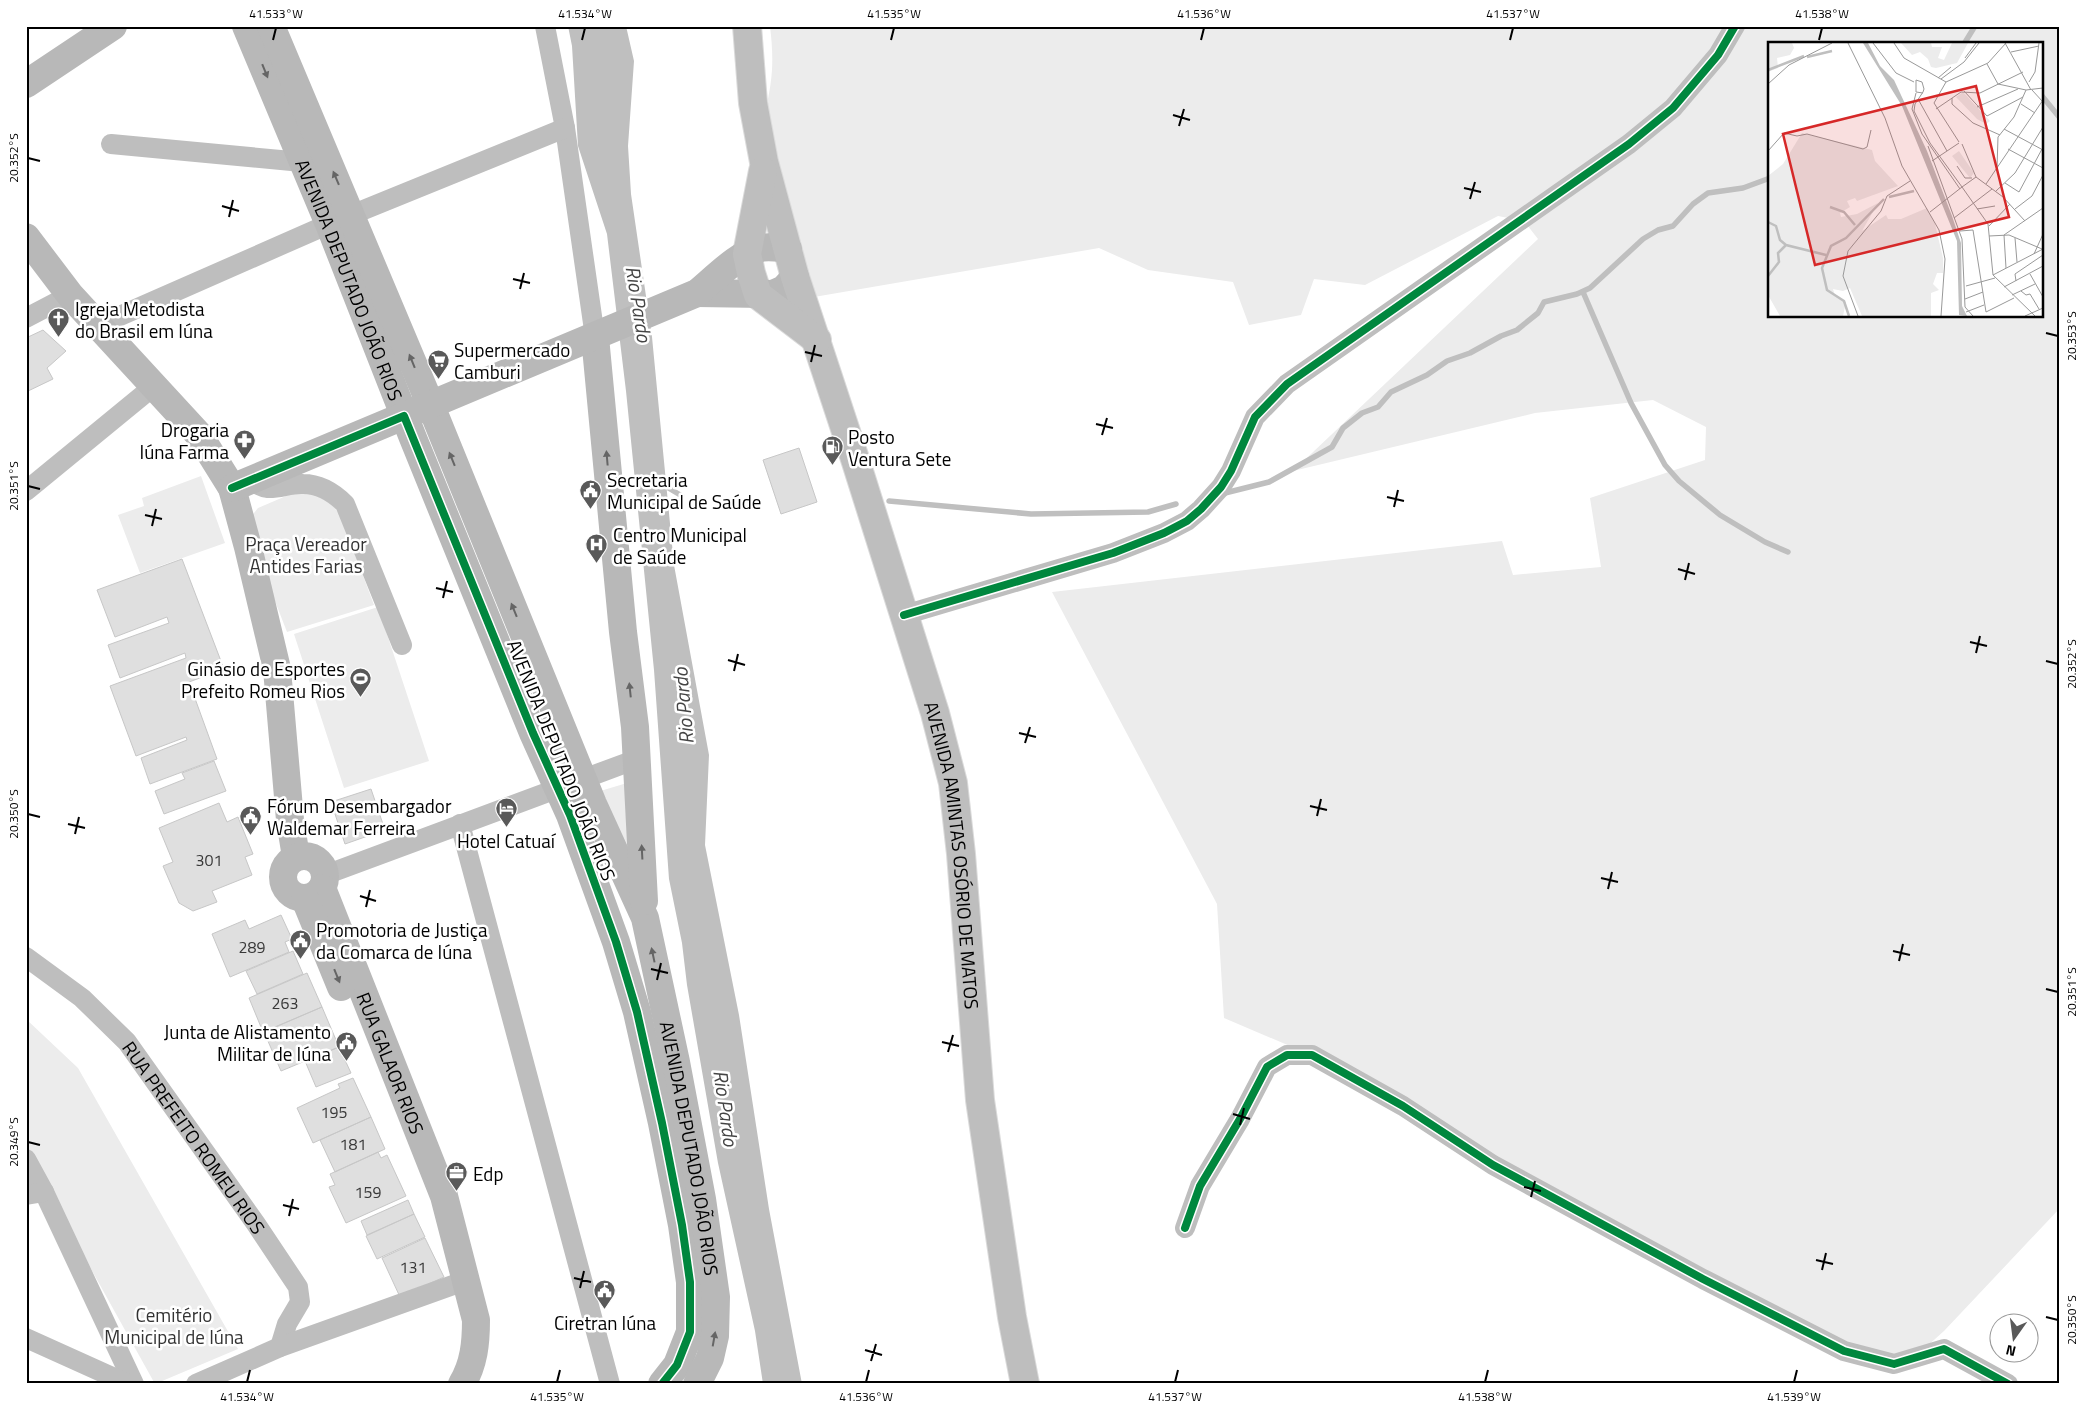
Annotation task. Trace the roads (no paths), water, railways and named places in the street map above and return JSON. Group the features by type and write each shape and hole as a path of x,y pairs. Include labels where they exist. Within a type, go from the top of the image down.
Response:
{"main road":[{"path":"747,26 753,103 764,162 795,277"},
{"path":"764,162 747,254 751,274 758,295 817,340"},
{"name":"AVENIDA AMINTAS OSÓRIO DE MATOS","path":"795,277 817,340 904,615 942,737 953,783 962,864 980,1100 1012,1317 1025,1384"}],"street":[{"path":"26,84 113,26"},
{"name":"AVENIDA DEPUTADO JOÃO RIOS","path":"246,26 302,162 340,220 430,406 584,778 593,804 645,918 676,1062 702,1199 716,1296 715,1336 710,1358 697,1384"},
{"name":"AVENIDA DEPUTADO JOÃO RIOS","path":"272,26 340,220 404,416 533,733 570,815 616,942 634,1003 662,1123 682,1225 690,1282 690,1332 677,1365 662,1384"},
{"path":"545,26 605,333 623,632 637,759 645,918"},
{"path":"904,615 1112,552 1164,533 1187,521 1221,487 1231,471 1255,417 1286,384 1629,144 1680,101 1718,55 1736,26"},
{"path":"97,326 340,220 565,128"},
{"path":"111,144 302,162"},
{"path":"26,237 70,296 242,484 246,539 277,669 290,820 296,857 286,866 282,878 287,891 298,898 318,887 460,824 637,759"},
{"path":"242,484 693,295 747,254 766,247 788,249"},
{"path":"693,295 758,295 780,292 795,277"},
{"path":"26,318 70,296"},
{"path":"26,491 154,386"},
{"path":"242,484 256,484 267,489 296,484 315,485 336,496 345,504 402,645"},
{"path":"460,824 610,1384"},
{"name":"RUA GALAOR RIOS","path":"296,857 304,856 318,861 318,887 444,1196 468,1280 476,1320 476,1341 471,1368 462,1384"},
{"name":"RUA PREFEITO ROMEU RIOS","path":"26,957 82,998 126,1042 256,1224 298,1287 300,1302 287,1324 280,1347"},
{"path":"1185,1228 1200,1186 1240,1119 1267,1067 1287,1055 1312,1055 1403,1106 1493,1164 1703,1279 1844,1351 1894,1364 1944,1349 2008,1384"},
{"path":"26,1159 35,1194 134,1384"},
{"path":"196,1384 280,1347 468,1280"},
{"path":"26,1338 128,1384"}],"water":[{"name":"Rio Pardo","path":"568,26 626,26 634,61 628,146 631,194 652,337 674,565 709,755 705,845 739,1015 769,1209 802,1384 763,1384 755,1331 718,1163 687,985 682,943 669,879 654,670 626,391 607,234 578,146 572,46"}],"waterway":[{"path":"1965,42 1975,26"},
{"path":"2044,98 2060,118"},
{"path":"1225,493 1269,482 1332,447 1343,428 1362,413 1378,407 1391,392 1427,375 1447,361 1470,353 1501,336 1517,330 1538,313 1544,302 1577,294 1590,288 1643,239 1658,230 1673,226 1693,204 1708,193 1743,188 1768,179"},
{"path":"1583,292 1631,403 1665,465 1679,481 1720,515 1765,542 1788,552"},
{"path":"660,483 682,496"},
{"path":"889,501 1031,514 1148,512 1176,504"}],"place":[{"name":"Igreja Metodista do Brasil em Iúna","path":"59,338"},
{"name":"Supermercado Camburi","path":"438,379"},
{"name":"Drogaria Iúna Farma","path":"245,459"},
{"name":"Posto Ventura Sete","path":"832,466"},
{"name":"Secretaria Municipal de Saúde","path":"591,509"},
{"name":"Centro Municipal de Saúde","path":"597,564"},
{"name":"Ginásio de Esportes Prefeito Romeu Rios","path":"361,698"},
{"name":"Hotel Catuaí","path":"506,828"},
{"name":"Fórum Desembargador Waldemar Ferreira","path":"251,835"},
{"name":"Promotoria de Justiça da Comarca de Iúna","path":"300,959"},
{"name":"Junta de Alistamento Militar de Iúna","path":"347,1061"},
{"name":"Edp","path":"457,1192"},
{"name":"Ciretran Iúna","path":"605,1310"}],"park label":[{"name":"Praça Vereador Antides Farias","path":"306,554"},
{"name":"Cemitério Municipal de Iúna","path":"174,1325"}]}
